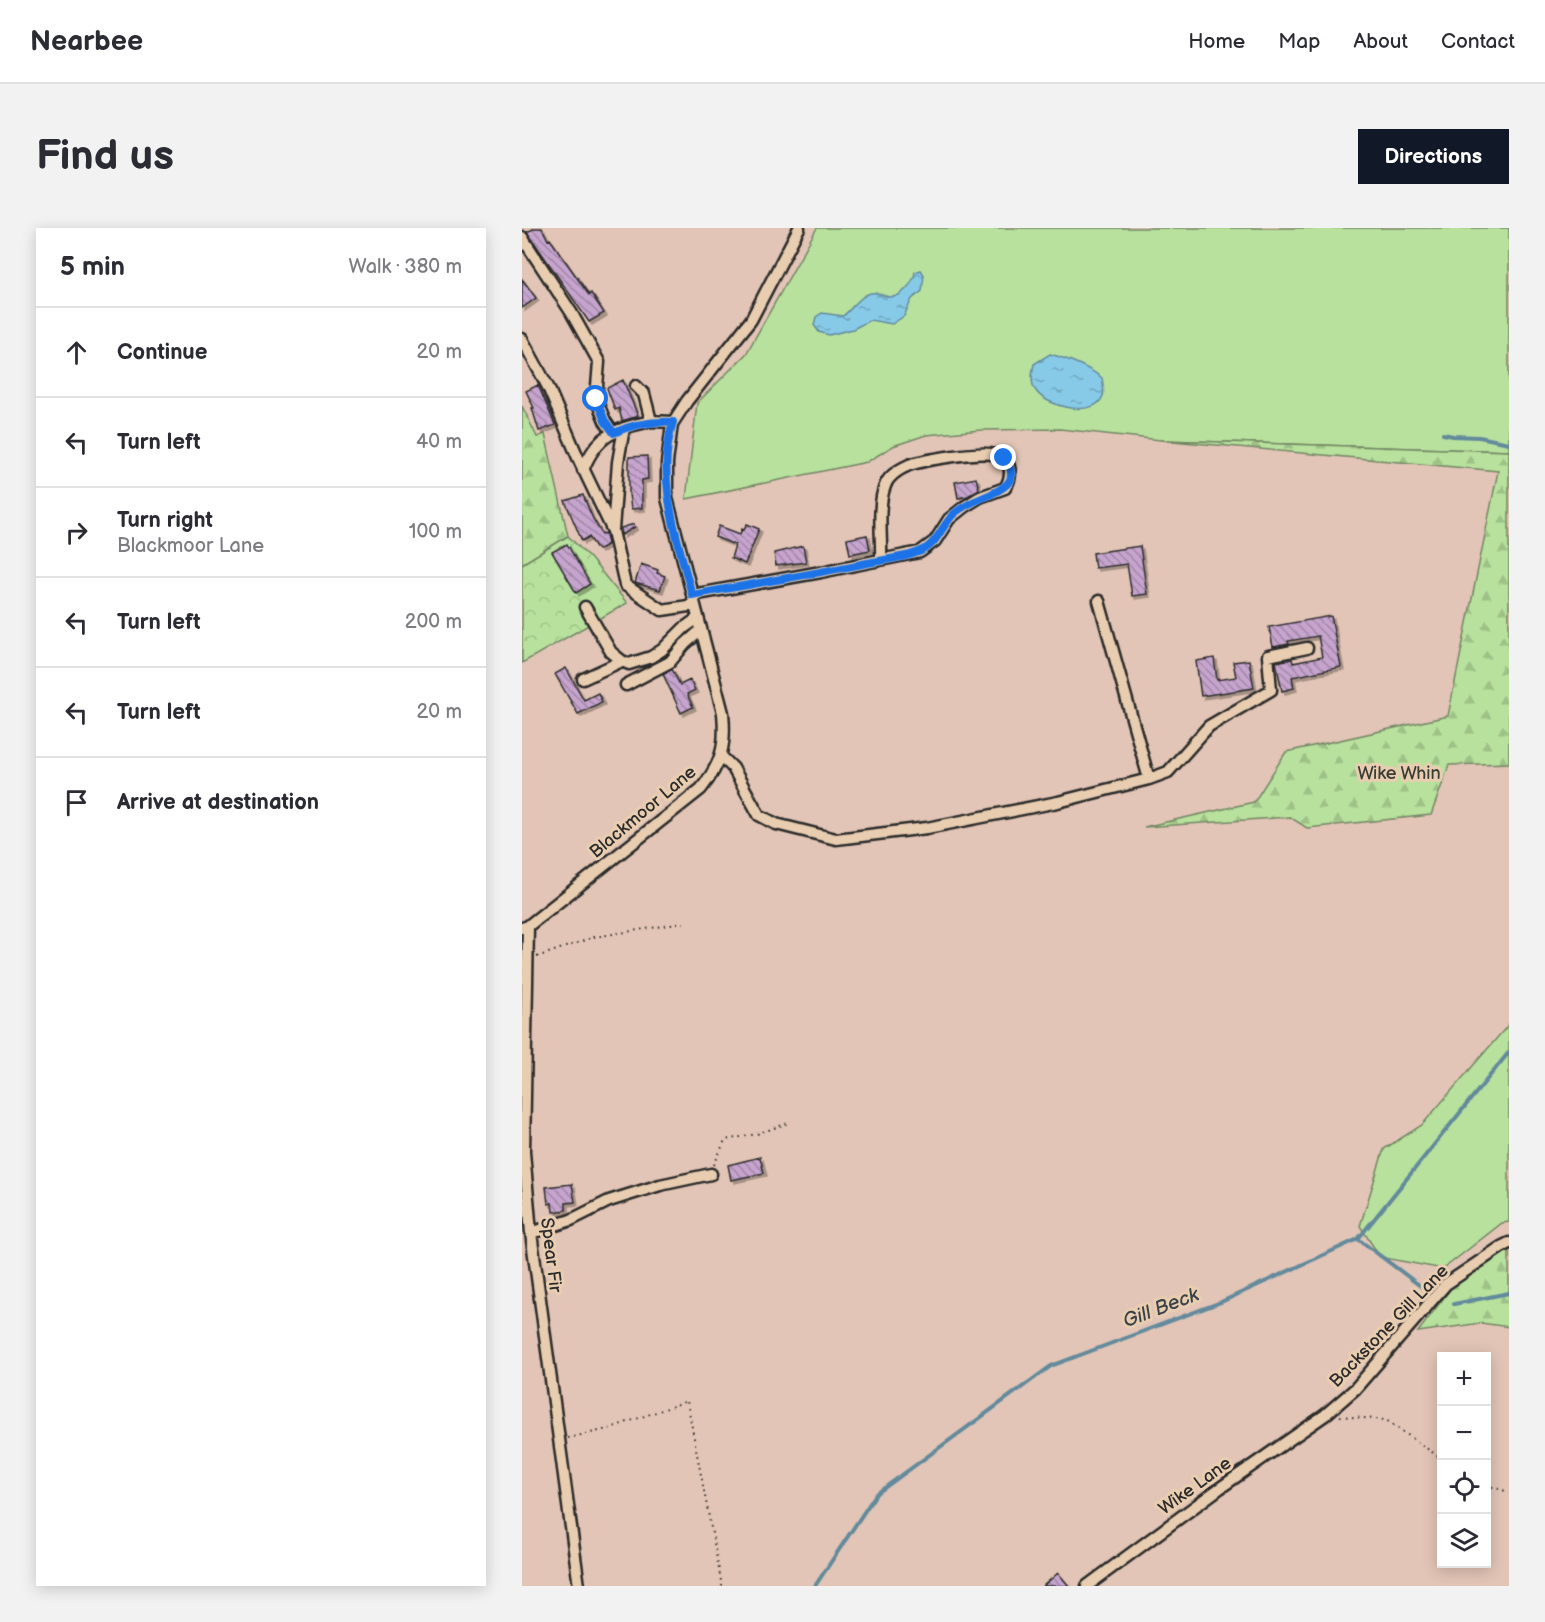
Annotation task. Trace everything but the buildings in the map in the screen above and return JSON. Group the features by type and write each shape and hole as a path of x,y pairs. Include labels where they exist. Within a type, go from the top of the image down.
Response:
{"street":[{"name":"Blackmoor Lane","path":"525,927 702,789 714,773 721,756 725,735 723,713 667,498 667,463 673,422 750,320 799,228"},
{"path":"522,237 571,312 599,362 596,399 605,421 619,430"},
{"path":"522,339 548,387 583,470 613,531 625,585 662,610 693,600 920,552 935,542 949,519 964,507 980,497 1005,488 1011,476 1008,463 998,455 972,454 909,465 896,472 885,483 882,497 881,560"},
{"path":"636,386 644,394 651,421"},
{"path":"583,470 590,452 603,439 619,430 651,421 673,422"},
{"path":"613,531 619,430"},
{"path":"1099,601 1149,779"},
{"path":"585,607 611,652 629,664 651,657 662,650 684,628 698,618"},
{"path":"626,685 670,662 701,630"},
{"path":"721,756 733,768 759,815 776,824 836,839 938,826 1058,802 1168,772 1209,726 1271,690 1268,656 1307,648"},
{"path":"583,679 622,661"},
{"name":"Spear Fir","path":"525,927 527,960 524,1152 531,1233 579,1586"},
{"path":"531,1233 571,1220 609,1201 660,1185 711,1174"},
{"name":"Backstone Gill Lane","path":"1325,1415 1354,1389 1446,1284 1509,1244"},
{"name":"Wike Lane","path":"1087,1586 1220,1488 1325,1415"}],"path":[{"path":"527,960 594,937 683,923"},
{"path":"711,1174 725,1140 757,1134 791,1122"},
{"path":"559,1440 608,1429 687,1401 722,1586"},
{"path":"1325,1415 1386,1420 1437,1456"},
{"path":"1491,1487 1509,1492"}],"green space":[{"path":"817,228 1509,228 1509,451 1161,440 1060,429 981,430 926,435 893,446 867,462 686,499 697,403 746,354"},
{"path":"522,406 537,437 545,434 568,536 522,564"},
{"name":"Wike Whin","path":"1161,440 1509,451 1509,763 1449,765 1431,815 1307,828 1290,817 1144,827 1254,802 1286,752 1448,716 1498,471"},
{"path":"568,536 591,559 627,603 522,663 522,564"},
{"path":"1509,1024 1509,1222 1502,1223 1443,1269 1380,1257 1360,1226 1384,1149 1422,1125"},
{"path":"1509,1250 1509,1327 1481,1323 1418,1332 1451,1288"}],"water":[{"path":"921,270 924,275 922,291 912,299 904,316 892,324 870,320 853,329 829,335 819,332 814,325 816,317 822,313 843,316 868,294 891,297 903,292 910,284 915,272"},
{"path":"1050,354 1078,364 1102,378 1104,393 1100,401 1086,408 1077,408 1057,405 1041,396 1033,385 1033,367"}],"waterway":[{"path":"1443,434 1479,437 1509,443"},
{"name":"Gill Beck","path":"815,1586 876,1494 1051,1366 1221,1302 1358,1239 1509,1052"},
{"path":"1358,1239 1423,1288"},
{"path":"1454,1304 1509,1293"}],"route":[{"path":"596,399 605,421 614,433 651,421 673,422 667,463 667,498 692,595 920,552 935,542 949,519 964,507 980,497 1005,488 1011,476 1008,463 1004,458"}]}
